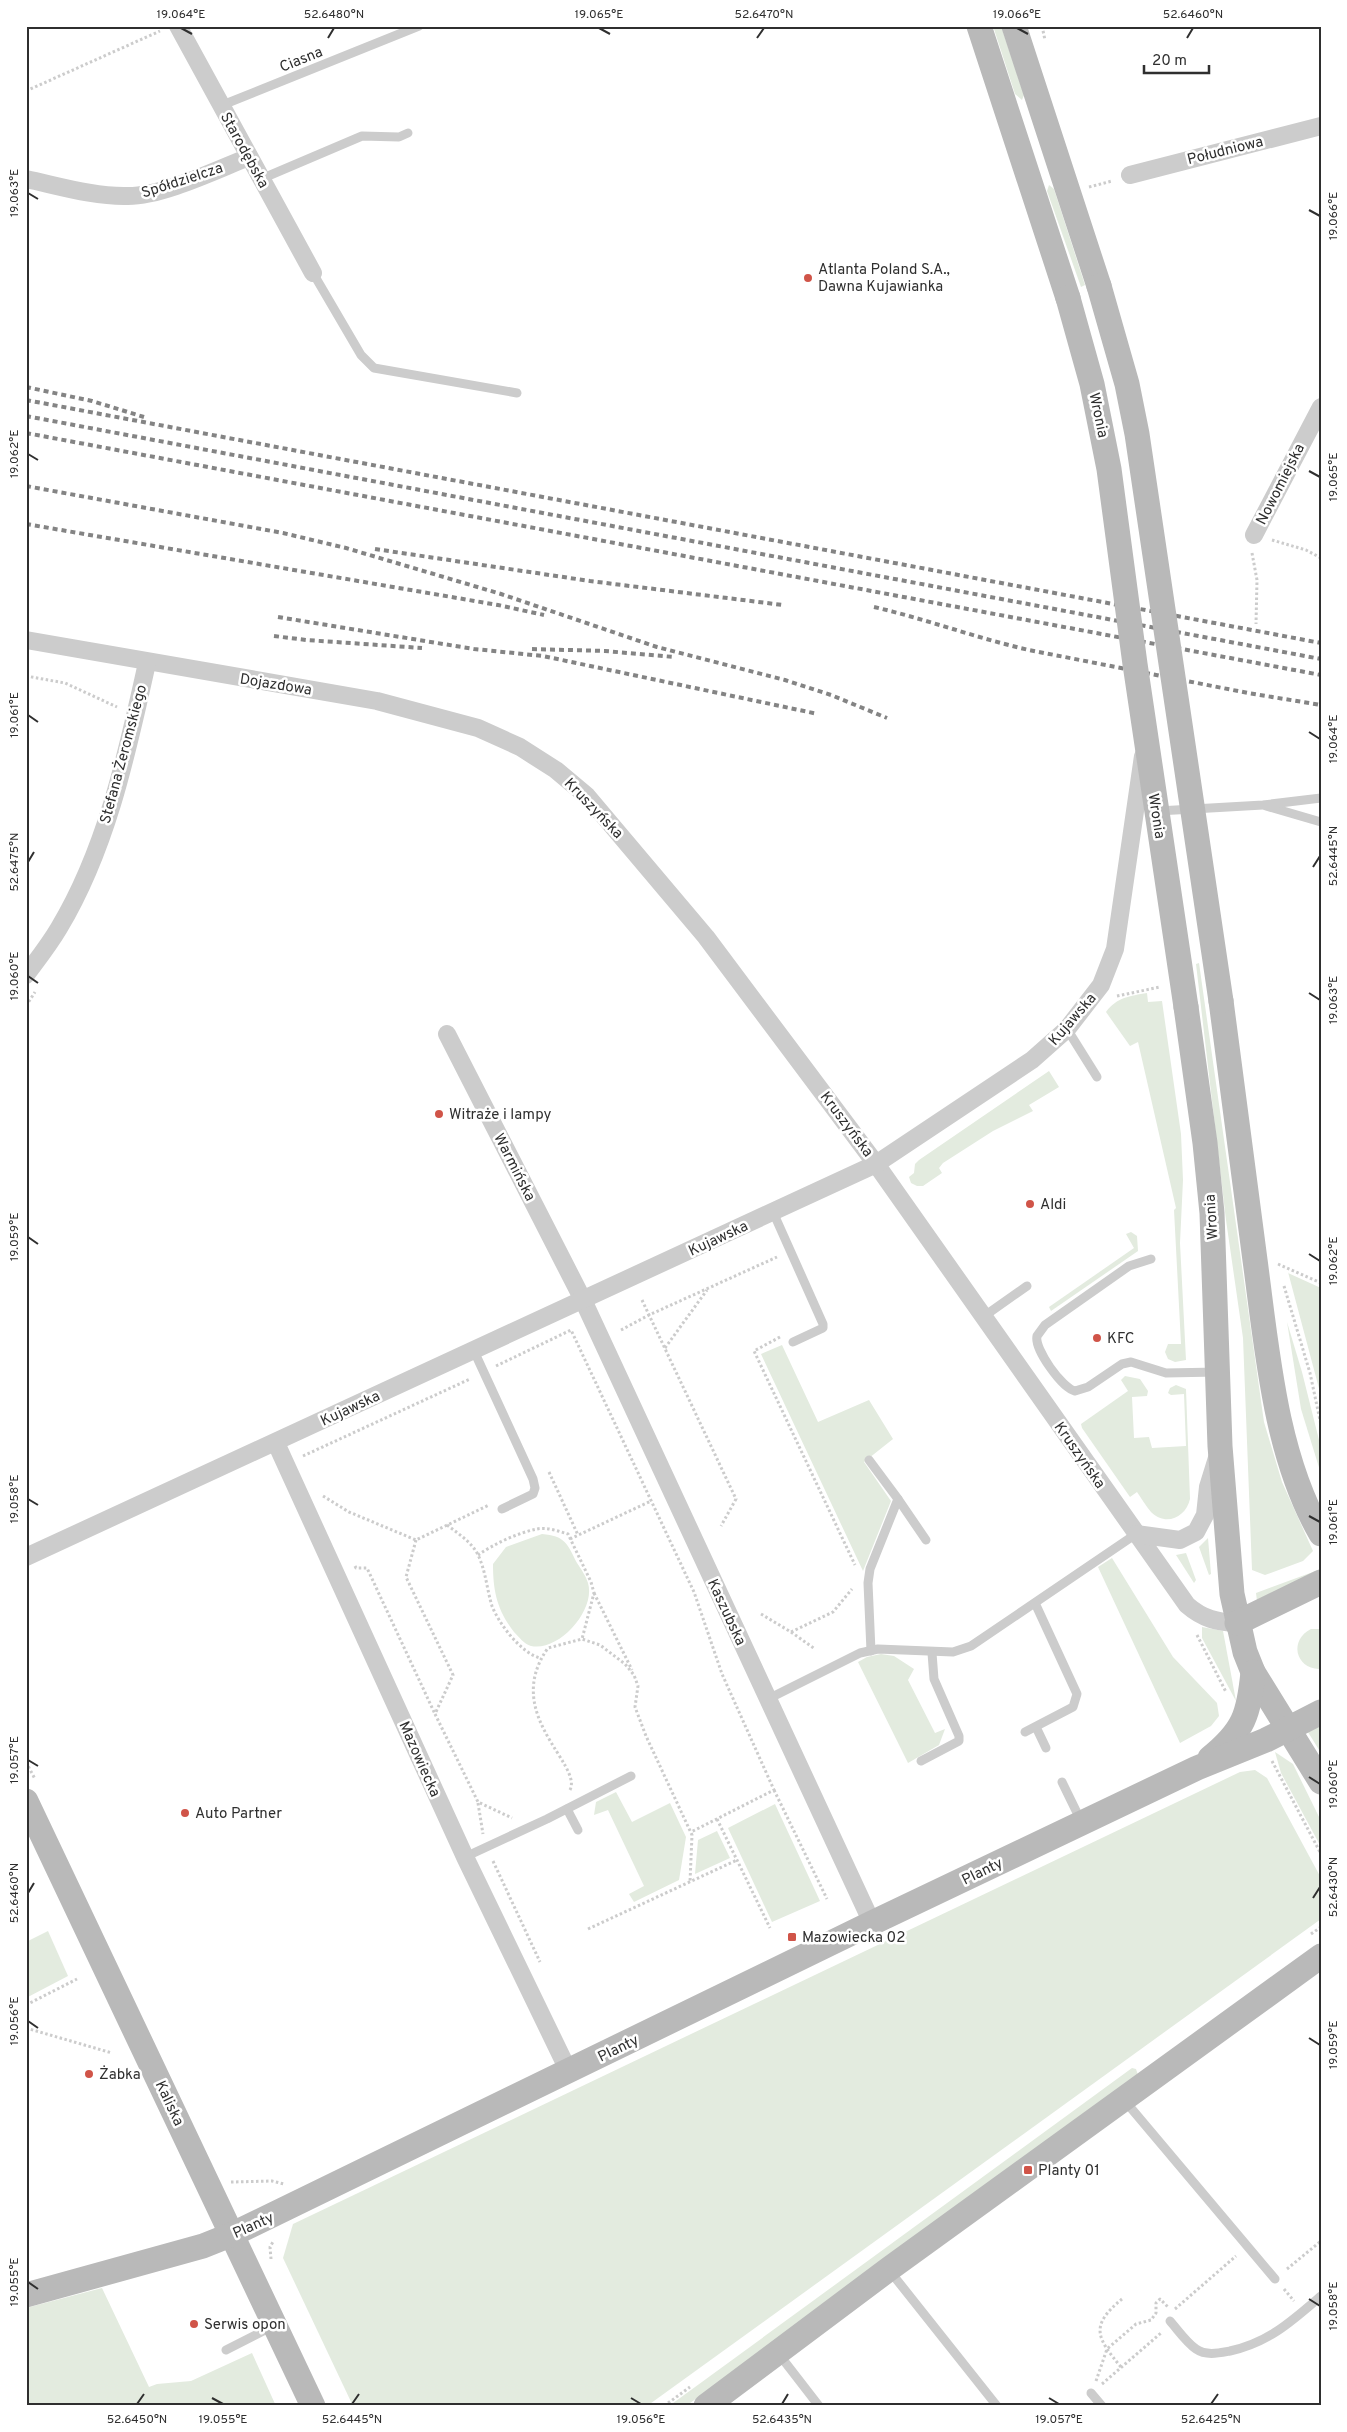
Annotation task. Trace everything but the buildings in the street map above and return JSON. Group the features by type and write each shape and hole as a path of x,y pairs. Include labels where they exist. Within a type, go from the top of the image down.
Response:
{"main road":[{"name":"Wronia","path":"979,26 1068,298 1092,384 1109,469 1135,664 1205,1143 1211,1204 1219,1371 1220,1446 1228,1565 1237,1623 1252,1672"},
{"path":"1014,26 1099,286 1127,384 1137,434 1221,1001 1264,1328 1278,1411 1321,1534"},
{"path":"1237,1623 1321,1582"},
{"path":"1252,1672 1289,1728 1321,1782"},
{"name":"Planty","path":"1197,1768 1236,1734 1247,1713 1252,1672"},
{"name":"Planty","path":"26,2295 203,2246 233,2234 872,1923 1197,1768 1258,1744 1321,1712"},
{"name":"Kaliska","path":"26,1801 313,2406"},
{"path":"706,2406 889,2269 1125,2100 1321,1956"}],"street":[{"name":"Starodębska","path":"178,26 220,106 313,273"},
{"name":"Południowa","path":"1126,177 1321,126"},
{"name":"Spółdzielcza","path":"26,179 108,195 130,196 148,194 249,158"},
{"name":"Nowomiejska","path":"1254,535 1321,407"},
{"name":"Dojazdowa","path":"26,640 147,663 377,701 428,713 478,728 520,747"},
{"name":"Stefana Żeromskiego","path":"26,975 59,928 87,871 111,810 147,663"},
{"name":"Kujawska","path":"26,1557 876,1164 1032,1060 1067,1030 1101,985 1115,949 1152,694"},
{"name":"Kruszyńska","path":"520,747 556,770 587,796 706,936 876,1164 1173,1587 1199,1615 1219,1622 1237,1623"},
{"name":"Warmińska","path":"447,1034 583,1300"},
{"name":"Kaszubska","path":"583,1300 872,1923"},
{"name":"Mazowiecka","path":"276,1443 465,1857 569,2072"},
{"path":"1136,1534 1180,1540 1196,1532 1205,1516 1208,1487 1220,1446"}],"lane":[{"name":"Ciasna","path":"220,106 419,26"},
{"path":"261,179 362,136 399,136 408,133"},
{"path":"313,273 361,355 374,368 517,393"},
{"path":"1135,812 1263,805 1321,798"},
{"path":"1263,805 1321,822"},
{"path":"1067,1030 1097,1077"},
{"path":"773,1212 823,1328 793,1342"},
{"path":"1151,1259 1129,1266 1049,1322 1039,1332 1036,1340 1038,1348 1064,1386 1075,1392 1088,1388 1122,1364 1131,1362 1139,1363 1157,1371 1178,1374 1219,1371"},
{"path":"984,1316 1027,1286"},
{"path":"474,1351 533,1479 535,1488 533,1494 499,1505"},
{"path":"870,1460 926,1540"},
{"path":"871,1651 868,1583 870,1569 898,1499"},
{"path":"768,1699 860,1653 878,1649 932,1653 953,1652 971,1646 1136,1534"},
{"path":"1025,1732 1073,1707 1077,1694 1035,1603"},
{"path":"921,1761 958,1741 959,1736 934,1679 932,1653"},
{"path":"1036,1727 1046,1748"},
{"path":"465,1857 567,1809 631,1776"},
{"path":"1062,1782 1082,1824"},
{"path":"567,1809 578,1830"},
{"path":"1125,2100 1275,2280"},
{"path":"889,2269 997,2406"},
{"path":"1170,2321 1196,2349 1206,2353 1220,2353 1248,2347 1267,2339 1321,2296"},
{"path":"226,2350 274,2325"},
{"path":"778,2353 819,2406"},
{"path":"1091,2394 1102,2406"}],"path":[{"path":"26,91 160,30"},
{"path":"1086,188 1126,177"},
{"path":"1256,624 1257,580 1251,551 1254,535 1306,550 1321,558"},
{"path":"26,676 65,683 118,708 136,713"},
{"path":"1140,990 1165,986"},
{"path":"621,1330 649,1315 790,1251"},
{"path":"1278,1264 1321,1283"},
{"path":"665,1348 708,1288"},
{"path":"1287,1297 1310,1373 1321,1425"},
{"path":"642,1300 736,1499 721,1526"},
{"path":"306,1463 303,1456 572,1330 694,1592 722,1674 774,1790 827,1899"},
{"path":"783,1335 754,1351 857,1569"},
{"path":"324,1503 320,1495 349,1512 416,1540 447,1525 499,1505"},
{"path":"570,1539 652,1501"},
{"path":"447,1525 469,1542 478,1555 493,1608 520,1646 531,1656 540,1658"},
{"path":"478,1555 498,1544 537,1529 551,1529 568,1534 634,1675 638,1686 635,1707 646,1736 691,1832 690,1882"},
{"path":"416,1540 406,1577 453,1675 435,1714"},
{"path":"352,1560 356,1568 367,1568 478,1802 486,1847 544,1970"},
{"path":"791,1632 833,1612 856,1585"},
{"path":"582,1639 594,1593"},
{"path":"761,1614 815,1649"},
{"path":"568,1794 572,1786 569,1772 539,1723 534,1703 535,1669 540,1658 548,1648 582,1639 600,1645 625,1664 634,1675"},
{"path":"1272,1762 1321,1854"},
{"path":"691,1832 774,1790"},
{"path":"478,1802 507,1818 514,1818"},
{"path":"717,1819 770,1928"},
{"path":"588,1929 737,1860"},
{"path":"26,2005 77,1979"},
{"path":"26,2028 112,2052"},
{"path":"272,2261 270,2253 275,2239"},
{"path":"1303,2311 1275,2280 1321,2241"},
{"path":"1095,2384 1107,2349 1136,2324 1152,2320 1156,2313 1156,2303 1160,2298 1171,2311"},
{"path":"1122,2299 1110,2309 1101,2323 1100,2337 1122,2367"}],"shaded area":[{"path":"993,26 1001,26 1024,95 1022,100 1015,94"},
{"path":"1049,185 1054,189 1085,285 1081,287 1047,191"},
{"path":"1199,963 1264,1422 1282,1482 1313,1551 1303,1561 1265,1575 1252,1570 1243,1338 1226,1220 1196,964"},
{"path":"1147,993 1148,1002 1162,1001 1181,1134 1183,1180 1180,1243 1186,1360 1175,1362 1168,1359 1165,1352 1168,1344 1181,1344 1174,1210 1176,1208 1138,1042 1130,1046 1106,1012 1119,1000"},
{"path":"1049,1071 1059,1087 1029,1105 1033,1111 993,1131 943,1163 939,1168 942,1173 923,1186 911,1183 909,1177 914,1173 915,1164 919,1160"},
{"path":"1131,1232 1137,1236 1138,1251 1051,1311 1049,1307 1134,1248 1126,1234"},
{"path":"1288,1273 1321,1288 1321,1396"},
{"path":"1287,1322 1321,1448 1321,1474 1301,1409"},
{"path":"782,1345 818,1422 869,1400 893,1439 864,1462 891,1501 863,1571 761,1354"},
{"path":"1125,1376 1140,1379 1148,1391 1147,1396 1132,1397 1134,1438 1149,1437 1152,1448 1186,1446 1184,1394 1171,1395 1168,1393 1170,1388 1176,1385 1186,1389 1190,1499 1184,1511 1175,1518 1163,1519 1151,1512 1137,1492 1130,1497 1082,1428 1081,1424 1128,1391 1121,1380"},
{"path":"542,1534 561,1539 568,1546 586,1578 589,1594 581,1616 563,1636 542,1646 531,1646 514,1632 500,1608 495,1592 493,1564 506,1547"},
{"path":"1208,1538 1211,1574 1209,1575 1199,1547"},
{"path":"1186,1553 1196,1580 1194,1583 1176,1555"},
{"path":"1112,1558 1173,1657 1217,1703 1219,1716 1211,1726 1180,1743 1098,1567"},
{"path":"1321,1569 1321,1573 1257,1601 1256,1593"},
{"path":"1202,1627 1223,1631 1236,1701 1202,1638"},
{"path":"1311,1629 1321,1629 1321,1669 1305,1664 1300,1659 1298,1653 1300,1640"},
{"path":"881,1654 894,1656 914,1669 908,1680 935,1733 945,1729 939,1745 908,1763 858,1662 867,1657"},
{"path":"1321,1722 1321,1753 1306,1729"},
{"path":"1275,1752 1293,1764 1321,1821 1321,1847 1281,1773"},
{"path":"1255,1770 1267,1778 1321,1878 1321,1919 647,2406 353,2406 283,2258 293,2224 1240,1772"},
{"path":"616,1792 632,1822 670,1803 686,1837 679,1880 634,1902 629,1894 644,1886 608,1810 594,1815 596,1802"},
{"path":"775,1804 820,1901 772,1922 728,1828"},
{"path":"717,1831 730,1858 695,1874 698,1840"},
{"path":"48,1931 68,1976 26,1998 26,1942"},
{"path":"1132,2068 1136,2069 1138,2075 686,2406 669,2406"},
{"path":"102,2288 149,2387 157,2384 191,2381 252,2353 276,2406 26,2406 26,2308"}],"railway":[{"path":"26,387 92,401 144,417"},
{"path":"26,400 1321,643"},
{"path":"26,416 1321,659"},
{"path":"26,433 1321,675"},
{"path":"26,486 283,533 346,548 501,594 657,647 785,680 831,695 887,718"},
{"path":"26,524 498,605 544,615"},
{"path":"375,549 590,581 783,605"},
{"path":"874,607 1029,650 1248,693 1321,705"},
{"path":"278,617 474,649 543,656 818,714"},
{"path":"274,636 422,648"},
{"path":"532,649 605,651 674,657"}],"place":[{"name":"Atlanta Poland S.A., Dawna Kujawianka","path":"808,278"},
{"name":"Witraże i lampy","path":"439,1114"},
{"name":"Aldi","path":"1030,1204"},
{"name":"KFC","path":"1097,1338"},
{"name":"Auto Partner","path":"185,1813"},
{"name":"Mazowiecka 02","path":"792,1937"},
{"name":"Żabka","path":"89,2074"},
{"name":"Planty 01","path":"1028,2170"},
{"name":"Serwis opon","path":"194,2324"}]}
